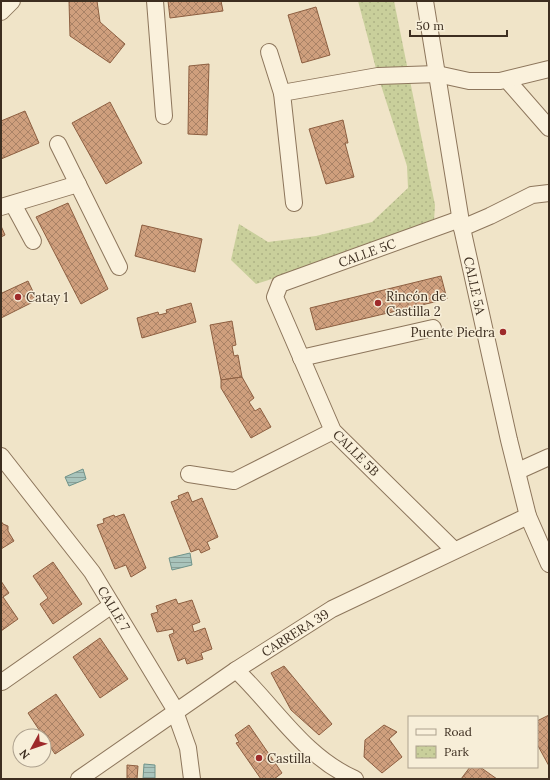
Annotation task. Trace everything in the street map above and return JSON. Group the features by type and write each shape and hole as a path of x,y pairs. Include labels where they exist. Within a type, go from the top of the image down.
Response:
{"street":[{"path":"1,12 12,1"},
{"path":"155,1 164,116"},
{"name":"CALLE 5A","path":"425,1 461,223 509,440 518,471 528,516 549,564"},
{"path":"269,52 282,93 294,203"},
{"path":"282,93 378,76 437,74 469,81 507,80 549,69"},
{"path":"507,80 549,128"},
{"path":"58,144 119,267"},
{"path":"33,241 7,205 78,184"},
{"name":"CALLE 5C","path":"276,290 280,284 461,223 490,216 532,195 549,193"},
{"name":"CALLE 5B","path":"276,290 274,297 333,431 454,550"},
{"path":"301,358 433,328"},
{"path":"190,474 234,481 333,431"},
{"name":"CALLE 7","path":"1,456 92,572 176,711 188,748 192,779"},
{"path":"518,471 549,456"},
{"name":"CARRERA 39","path":"79,779 236,670 332,609 528,516"},
{"path":"2,682 112,605"},
{"path":"236,670 312,752 343,774 355,779"}],"green space":[{"path":"358,1 394,1 435,205 434,221 398,239 256,284 231,260 239,224 268,242 316,236 372,222 408,188 407,166 378,76"}],"water":[{"path":"83,469 86,479 69,486 65,477"},
{"path":"190,553 192,565 172,570 169,558"},
{"path":"144,764 155,765 155,779 143,779"}],"building":[{"path":"69,1 97,1 100,22 125,44 110,63 70,36"},
{"path":"168,1 221,1 223,11 170,18"},
{"path":"316,7 330,55 302,63 288,15"},
{"path":"209,64 207,135 188,134 189,66"},
{"path":"110,102 142,163 106,184 72,123"},
{"path":"25,111 39,143 1,159 1,121"},
{"path":"343,120 348,143 345,143 354,177 326,184 309,129"},
{"path":"68,203 108,289 81,304 36,217"},
{"path":"142,225 202,239 195,272 135,256"},
{"path":"1,226 5,235 1,237"},
{"name":"Rincón de Castilla 2","path":"441,276 447,299 316,330 310,308"},
{"name":"Catay 1","path":"28,281 37,300 1,318 1,292 2,293"},
{"path":"191,303 196,322 142,338 137,318 158,312 159,315 167,313 166,310"},
{"path":"232,321 236,345 232,346 234,356 238,355 242,377 221,380 210,325"},
{"path":"242,377 254,398 249,402 255,411 260,408 271,427 251,438 221,388 221,380"},
{"path":"188,492 192,502 202,498 218,537 207,542 210,549 201,553 199,549 191,552 171,502 179,499 178,496"},
{"path":"124,514 146,568 131,577 126,565 115,569 97,525 104,523 103,519 114,515 115,517"},
{"path":"1,521 3,524 8,526 8,531 14,541 1,549"},
{"path":"53,562 82,604 53,624 40,604 48,598 33,576"},
{"path":"1,581 9,593 3,597 18,619 1,631"},
{"path":"176,599 178,604 192,600 200,622 192,625 194,632 205,628 212,649 201,653 203,659 187,664 185,658 178,661 169,635 174,633 173,629 157,632 151,614 158,612 156,606"},
{"path":"100,638 128,679 100,698 73,657"},
{"path":"284,666 332,724 319,735 291,710 271,673"},
{"path":"56,694 84,735 55,754 52,749 52,728 38,728 28,713"},
{"path":"549,715 549,766 538,746 538,720"},
{"name":"Castilla","path":"249,725 282,773 274,779 261,779 236,743 239,742 235,735"},
{"path":"384,725 397,732 389,739 402,757 382,773 364,757 365,740"},
{"path":"127,765 138,766 137,779 127,779"},
{"path":"469,768 481,768 497,779 461,779"}],"place":[{"name":"Catay 1","path":"18,297"},
{"name":"Rincón de Castilla 2","path":"378,303"},
{"name":"Puente Piedra","path":"503,332"},
{"name":"Castilla","path":"259,758"}]}
